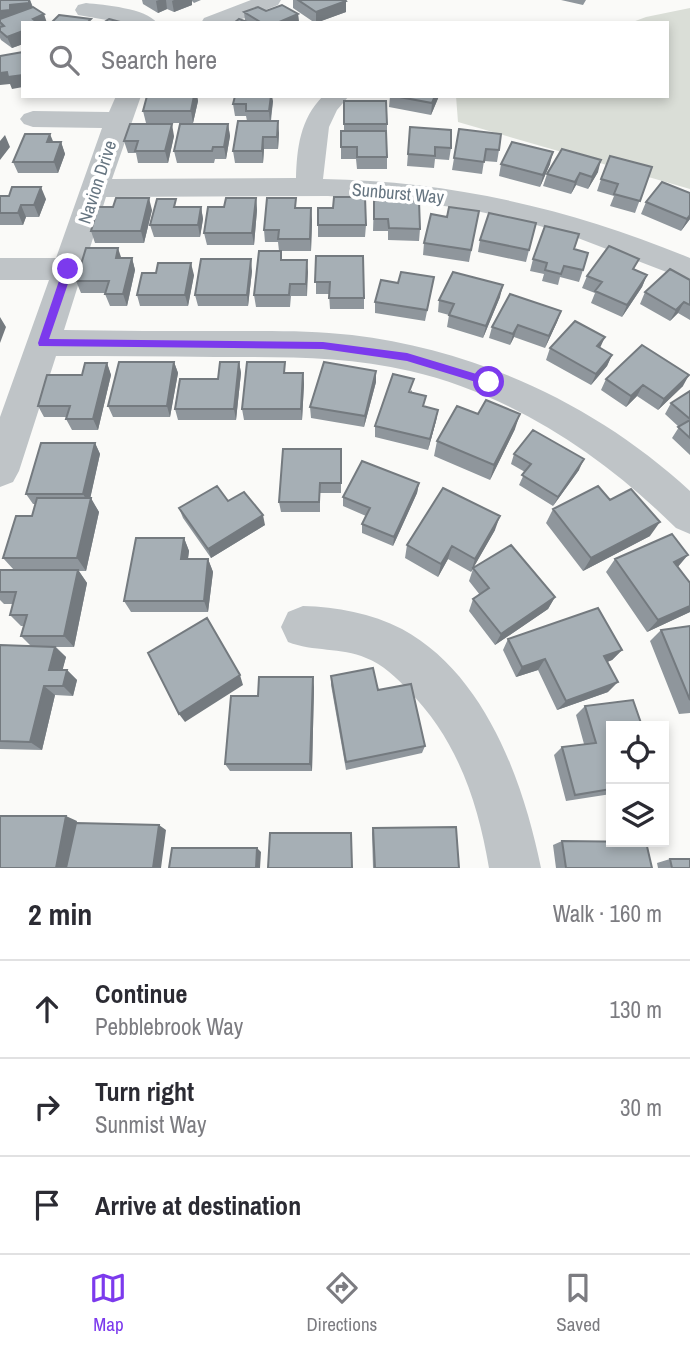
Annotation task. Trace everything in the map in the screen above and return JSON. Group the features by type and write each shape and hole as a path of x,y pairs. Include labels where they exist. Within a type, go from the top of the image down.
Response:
{"street":[{"path":"217,21 270,0"},
{"path":"86,10 117,13 140,21"},
{"path":"309,188 314,128 324,108 335,98"},
{"path":"33,119 123,108"},
{"name":"Navion Drive","path":"0,471 123,108"},
{"name":"Sunburst Way","path":"95,188 309,188 415,192 505,207 603,234 690,270"},
{"path":"0,269 68,269"},
{"path":"43,343 323,345 365,349 428,362 489,382 570,422 649,478 690,516"},
{"path":"303,627 344,630 385,644 403,655 437,687 465,726 490,776 500,804 515,868"}],"shaded area":[{"path":"690,8 690,189 458,122 456,98 669,98 669,21 635,21"}],"building":[{"path":"0,0 29,0 29,3 10,5 10,10 0,11"},
{"path":"298,0 345,0 346,1 316,12"},
{"path":"282,5 298,14 282,21 259,21 244,12 258,7 266,11"},
{"path":"33,7 44,14 33,19 36,21 21,21 21,32 7,37 0,31 0,27 4,26 0,19"},
{"path":"59,15 91,19 89,21 53,21"},
{"path":"21,52 21,75 8,77 7,72 0,73 0,56"},
{"path":"146,98 194,98 191,111 143,111"},
{"path":"234,98 271,98 269,111 246,111 246,104 233,104"},
{"path":"405,98 434,98 432,103"},
{"path":"344,101 386,101 387,124 344,124"},
{"path":"238,121 278,121 277,137 263,137 262,151 233,151"},
{"path":"130,124 172,124 165,151 135,151 138,141 124,141"},
{"path":"180,124 228,124 224,147 213,147 212,151 174,151"},
{"path":"410,127 451,130 451,148 435,147 435,156 408,154"},
{"path":"459,129 501,134 499,150 486,149 484,162 454,158"},
{"path":"341,131 386,131 387,157 357,157 357,147 341,147"},
{"path":"25,134 50,134 47,142 61,142 54,162 13,162"},
{"path":"512,142 553,152 543,175 501,164"},
{"path":"562,149 601,160 592,177 580,173 575,182 547,174"},
{"path":"610,156 652,167 640,201 614,194 618,184 601,179"},
{"path":"662,182 690,193 690,215 687,219 646,202"},
{"path":"12,187 41,187 34,205 21,205 18,213 0,213 0,196 9,196"},
{"path":"334,197 365,197 366,225 318,225 318,208 333,208"},
{"path":"116,198 149,198 141,231 91,231 98,207 113,207"},
{"path":"226,198 256,198 252,233 204,233 208,207 224,207"},
{"path":"267,198 296,198 295,208 311,208 310,239 278,239 279,230 264,230"},
{"path":"157,199 176,199 174,207 201,207 198,225 150,225"},
{"path":"374,200 419,201 420,229 389,228 388,219 374,219"},
{"path":"449,207 479,211 471,250 424,243 431,214 447,217"},
{"path":"489,213 536,223 529,250 480,240"},
{"path":"545,226 579,234 574,249 588,253 583,270 564,266 561,274 545,270 547,263 533,259"},
{"path":"609,246 639,259 633,269 647,275 627,305 595,291 602,282 587,276"},
{"path":"86,248 118,248 116,258 132,258 123,294 105,294 109,281 76,281"},
{"path":"259,251 281,251 281,260 307,260 306,284 290,284 289,295 254,295"},
{"path":"316,256 363,256 364,298 329,298 330,282 315,282"},
{"path":"201,259 251,259 247,295 195,295"},
{"path":"158,263 191,263 185,295 137,295 142,273 156,273"},
{"path":"670,269 690,280 690,305 684,302 676,310 645,292"},
{"path":"401,272 434,277 427,310 375,302 381,280 398,283"},
{"path":"453,272 503,285 486,326 449,315 454,304 439,300"},
{"path":"510,294 561,311 549,336 518,325 513,334 492,327"},
{"path":"575,321 605,337 597,346 612,355 596,374 550,348"},
{"path":"642,345 689,375 664,399 643,385 631,396 606,379"},
{"path":"119,362 174,362 167,406 108,406"},
{"path":"220,362 239,362 234,409 175,409 180,379 218,379"},
{"path":"247,362 285,362 284,373 303,373 301,409 242,409"},
{"path":"324,362 376,371 365,416 310,407"},
{"path":"85,363 107,363 93,419 66,419 70,406 38,406 47,375 82,375"},
{"path":"393,374 414,379 409,392 426,396 423,406 438,410 430,439 375,426"},
{"path":"690,391 690,419 671,403"},
{"path":"486,400 520,414 494,465 437,441 457,406 478,414"},
{"path":"690,420 690,438 678,427"},
{"path":"533,430 584,459 558,497 522,475 531,464 514,454"},
{"path":"41,443 95,443 83,494 26,494"},
{"path":"283,449 341,449 341,483 320,483 319,502 279,502"},
{"path":"362,461 419,483 394,537 362,524 370,508 343,497"},
{"path":"217,486 228,501 244,492 263,515 208,549 179,508"},
{"path":"598,486 610,500 631,489 660,522 591,558 553,509"},
{"path":"443,488 500,516 475,559 452,546 441,564 407,545"},
{"path":"37,498 91,498 77,558 3,558 16,516 32,516"},
{"path":"672,534 688,555 674,562 690,583 690,606 658,620 615,559"},
{"path":"136,538 184,538 181,559 208,559 204,601 124,601"},
{"path":"511,545 555,597 501,634 473,599 489,588 473,568"},
{"path":"0,570 78,570 64,636 21,636 27,615 10,615 16,592 0,592"},
{"path":"598,608 622,650 604,656 618,682 566,701 545,659 522,667 508,639"},
{"path":"207,618 240,675 179,714 148,653"},
{"path":"690,626 690,700 661,630"},
{"path":"0,645 55,647 49,670 67,670 63,686 44,686 30,742 0,741"},
{"path":"373,668 378,690 411,684 425,746 346,762 331,676"},
{"path":"259,677 313,677 310,764 225,764 231,696 258,696"},
{"path":"633,700 640,721 606,721 606,790 575,795 562,747 596,743 585,706"},
{"path":"0,816 66,816 56,868 0,868"},
{"path":"76,823 159,825 153,868 66,868"},
{"path":"456,827 459,868 375,868 373,828"},
{"path":"270,833 351,833 352,868 268,868"},
{"path":"562,841 606,842 606,847 647,847 652,868 566,868"},
{"path":"172,848 257,848 256,868 169,868"},
{"path":"670,859 690,859 690,868 672,868"}],"route":[{"path":"68,269 43,343 323,345 407,357 489,382"}]}
